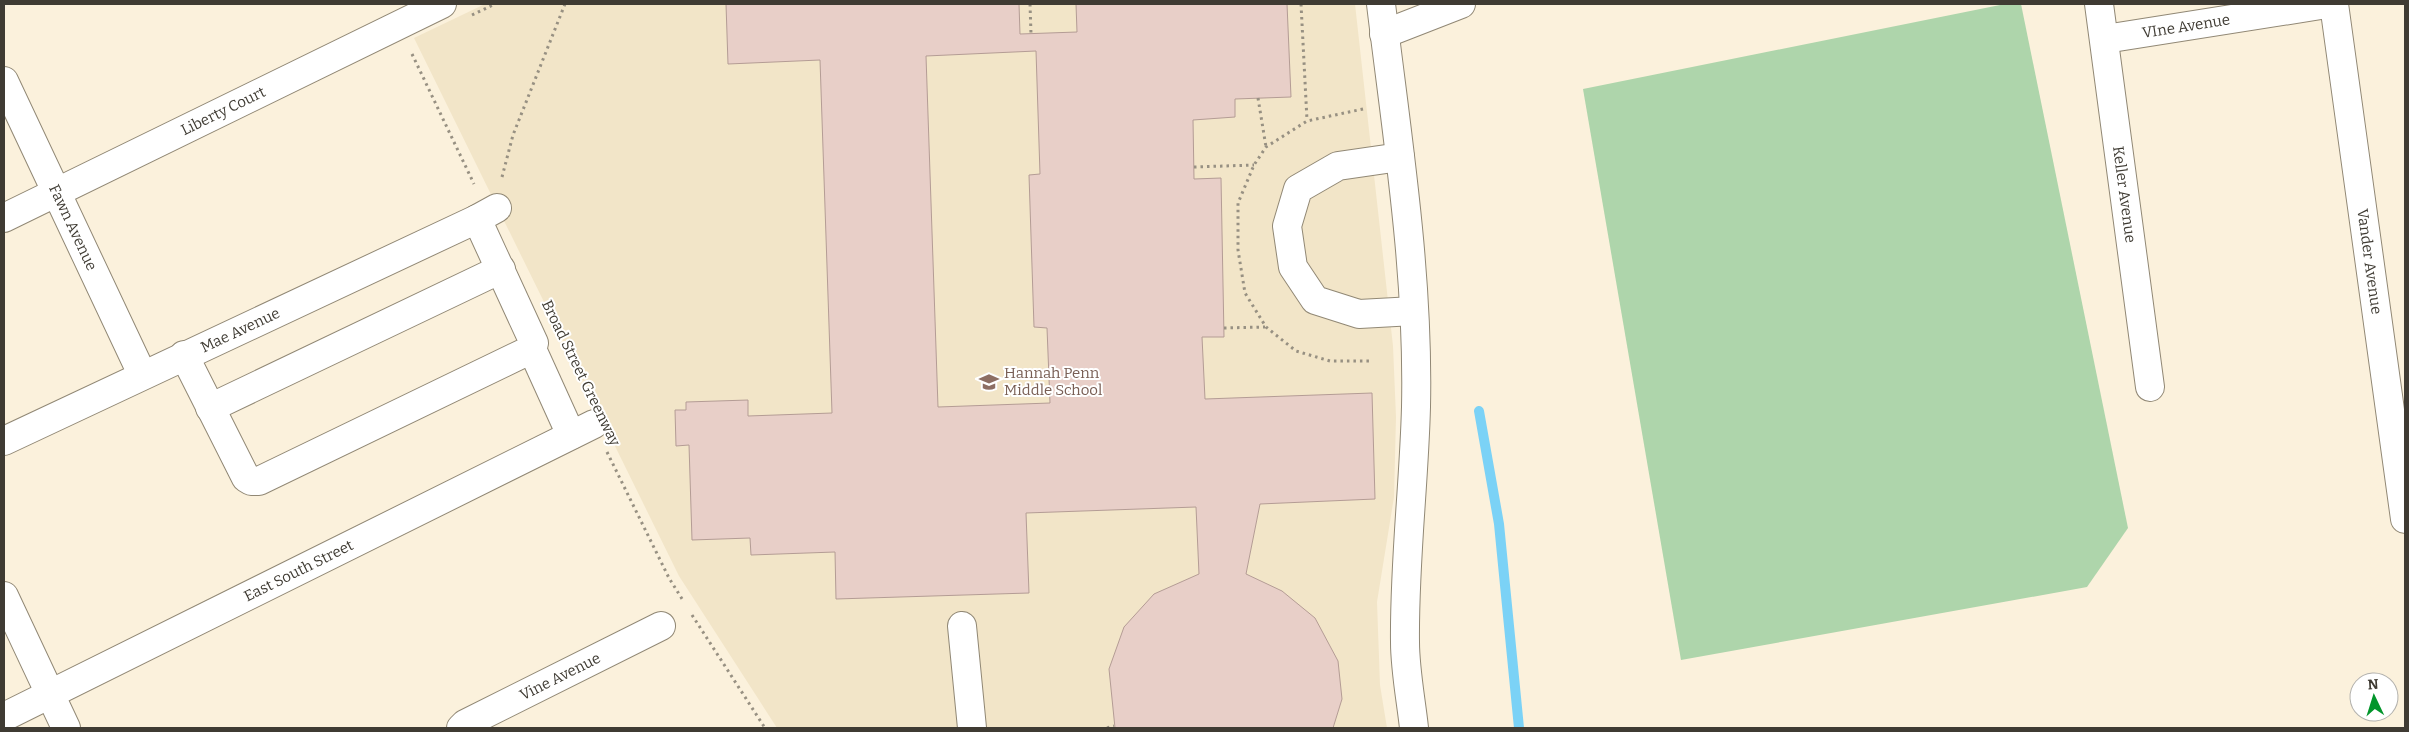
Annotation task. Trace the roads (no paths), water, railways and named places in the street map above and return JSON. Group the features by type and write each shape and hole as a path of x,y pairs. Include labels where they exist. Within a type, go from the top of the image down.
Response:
{"street":[{"name":"Liberty Court","path":"4,218 442,4"},
{"path":"1381,4 1400,157 1414,311 1416,407 1408,540 1405,644 1414,728"},
{"path":"1384,34 1461,4"},
{"name":"Keller Avenue","path":"2099,4 2150,387"},
{"name":"VIne Avenue","path":"2105,39 2327,4"},
{"name":"Vander Avenue","path":"2334,4 2405,519"},
{"name":"Fawn Avenue","path":"4,81 58,192 142,374"},
{"path":"1400,157 1338,166 1298,189 1287,226 1293,267 1315,300 1359,314 1414,311"},
{"name":"Mae Avenue","path":"4,441 142,374 487,214 501,269"},
{"path":"184,355 210,408 246,478 251,481 259,481 532,349 534,343 501,269 210,408"},
{"name":"East South Street","path":"4,717 582,430 532,349"},
{"path":"4,596 66,728"},
{"name":"Vine Avenue","path":"461,728 465,724 661,626"},
{"path":"962,626 972,728"}],"waterway":[{"path":"1479,411 1499,524 1519,728"}],"place":[{"name":"Hannah Penn Middle School","path":"989,382"}]}
